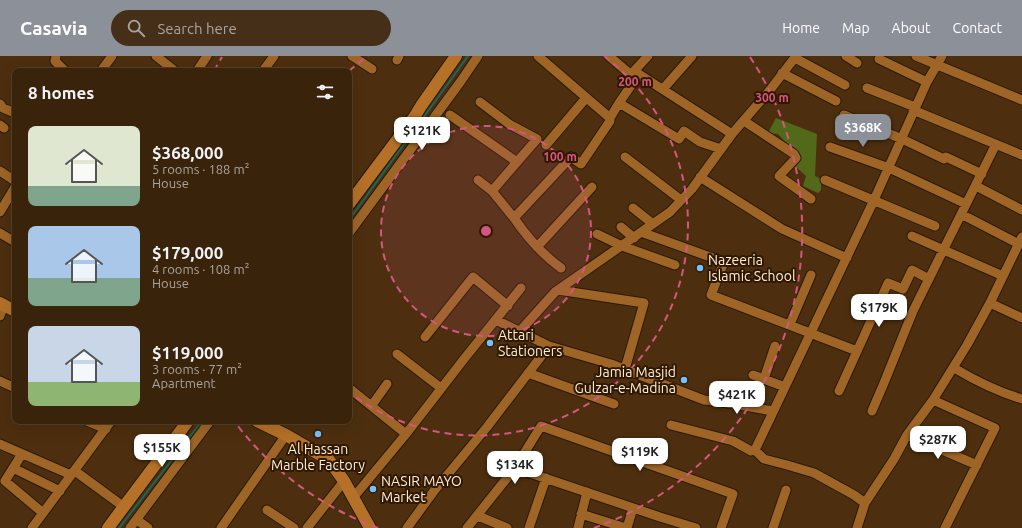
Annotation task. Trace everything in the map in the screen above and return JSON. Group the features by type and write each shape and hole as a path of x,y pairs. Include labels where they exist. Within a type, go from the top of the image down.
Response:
{"street":[{"path":"56,56 55,62 62,68"},
{"path":"103,68 111,56"},
{"path":"156,56 171,68"},
{"path":"198,68 207,56"},
{"path":"265,68 274,56"},
{"path":"352,56 372,69"},
{"path":"357,205 422,121 421,106 456,56"},
{"path":"352,222 357,205 422,121 461,81 478,56"},
{"path":"538,56 610,118"},
{"path":"609,56 631,75 637,73"},
{"path":"514,218 571,158 581,164 610,121 610,118 648,56"},
{"path":"663,89 692,56"},
{"path":"846,56 857,63"},
{"path":"916,56 1021,98"},
{"path":"755,450 889,168 926,82 942,56"},
{"path":"520,331 558,290 670,212 700,177 732,134 744,122 796,57 845,85"},
{"path":"879,59 926,82"},
{"path":"637,73 732,134"},
{"path":"782,73 836,101"},
{"path":"867,88 1022,155"},
{"path":"546,145 586,98"},
{"path":"480,102 509,124 537,139 492,191"},
{"path":"0,104 3,108 12,112"},
{"path":"619,104 679,139 684,131 700,142 721,149"},
{"path":"844,115 902,138 944,159 946,157 982,174"},
{"path":"450,116 517,162"},
{"path":"744,122 794,154 796,158 779,176 810,199"},
{"path":"872,411 913,311 996,144"},
{"path":"830,147 889,168 966,204"},
{"path":"625,157 681,200"},
{"path":"0,172 12,185"},
{"path":"700,177 782,229 847,258"},
{"path":"478,180 492,191 528,238 551,261 561,268"},
{"path":"826,180 935,226"},
{"path":"976,186 1022,210"},
{"path":"537,247 592,187"},
{"path":"0,212 12,191"},
{"path":"633,208 653,224"},
{"path":"857,528 865,503 894,459 907,435 954,368 990,303 1003,276 1018,257 1020,240 961,214"},
{"path":"621,227 634,238"},
{"path":"642,232 724,262 711,295 790,324 857,351"},
{"path":"0,233 12,240"},
{"path":"597,234 622,246 675,265"},
{"path":"912,236 1003,276"},
{"path":"839,391 888,283 903,289 912,270 929,279"},
{"path":"790,324 810,275"},
{"path":"425,337 473,278 508,306"},
{"path":"353,498 406,434 521,288"},
{"path":"558,290 644,303 625,369"},
{"path":"990,303 1022,318"},
{"path":"1,308 12,310"},
{"path":"496,320 549,346 611,364 704,400 773,411"},
{"path":"407,528 434,491 549,346"},
{"path":"764,379 775,346"},
{"path":"397,354 441,388"},
{"path":"954,368 1005,394 1022,399"},
{"path":"528,372 614,404"},
{"path":"753,375 785,386"},
{"path":"0,381 12,387"},
{"path":"372,406 387,384"},
{"path":"352,390 406,434"},
{"path":"933,400 995,428 945,528"},
{"path":"94,424 106,429"},
{"path":"32,528 109,424"},
{"path":"108,528 186,424"},
{"path":"130,528 208,424"},
{"path":"263,424 286,435 329,460 344,481 370,528"},
{"path":"671,425 733,441 751,451 755,450 764,459 814,473 854,494 865,503"},
{"path":"467,528 515,468 541,426 732,494 721,528"},
{"path":"221,528 286,435"},
{"path":"907,435 977,464"},
{"path":"1,446 73,473 124,507"},
{"path":"22,454 5,482 43,513"},
{"path":"13,468 60,491"},
{"path":"515,468 696,528"},
{"path":"529,528 546,478"},
{"path":"307,528 344,481"},
{"path":"773,528 786,490"},
{"path":"578,528 587,492"},
{"path":"581,514 627,528 633,508"},
{"path":"268,510 294,528"},
{"path":"478,516 507,528"},
{"path":"137,520 148,528"}],"green space":[{"path":"776,118 817,134 815,176 821,179 821,190 818,193 803,186 806,176 795,166 791,148 778,134 768,133"}],"waterway":[{"path":"352,216 468,56"},
{"path":"119,528 200,424"}],"place":[{"name":"Nazeeria Islamic School","path":"700,268"},
{"name":"Attari Stationers","path":"490,343"},
{"name":"Jamia Masjid Gulzar-e-Madina","path":"684,380"},
{"name":"Al Hassan Marble Factory","path":"318,434"},
{"name":"NASIR MAYO Market","path":"373,489"}]}
